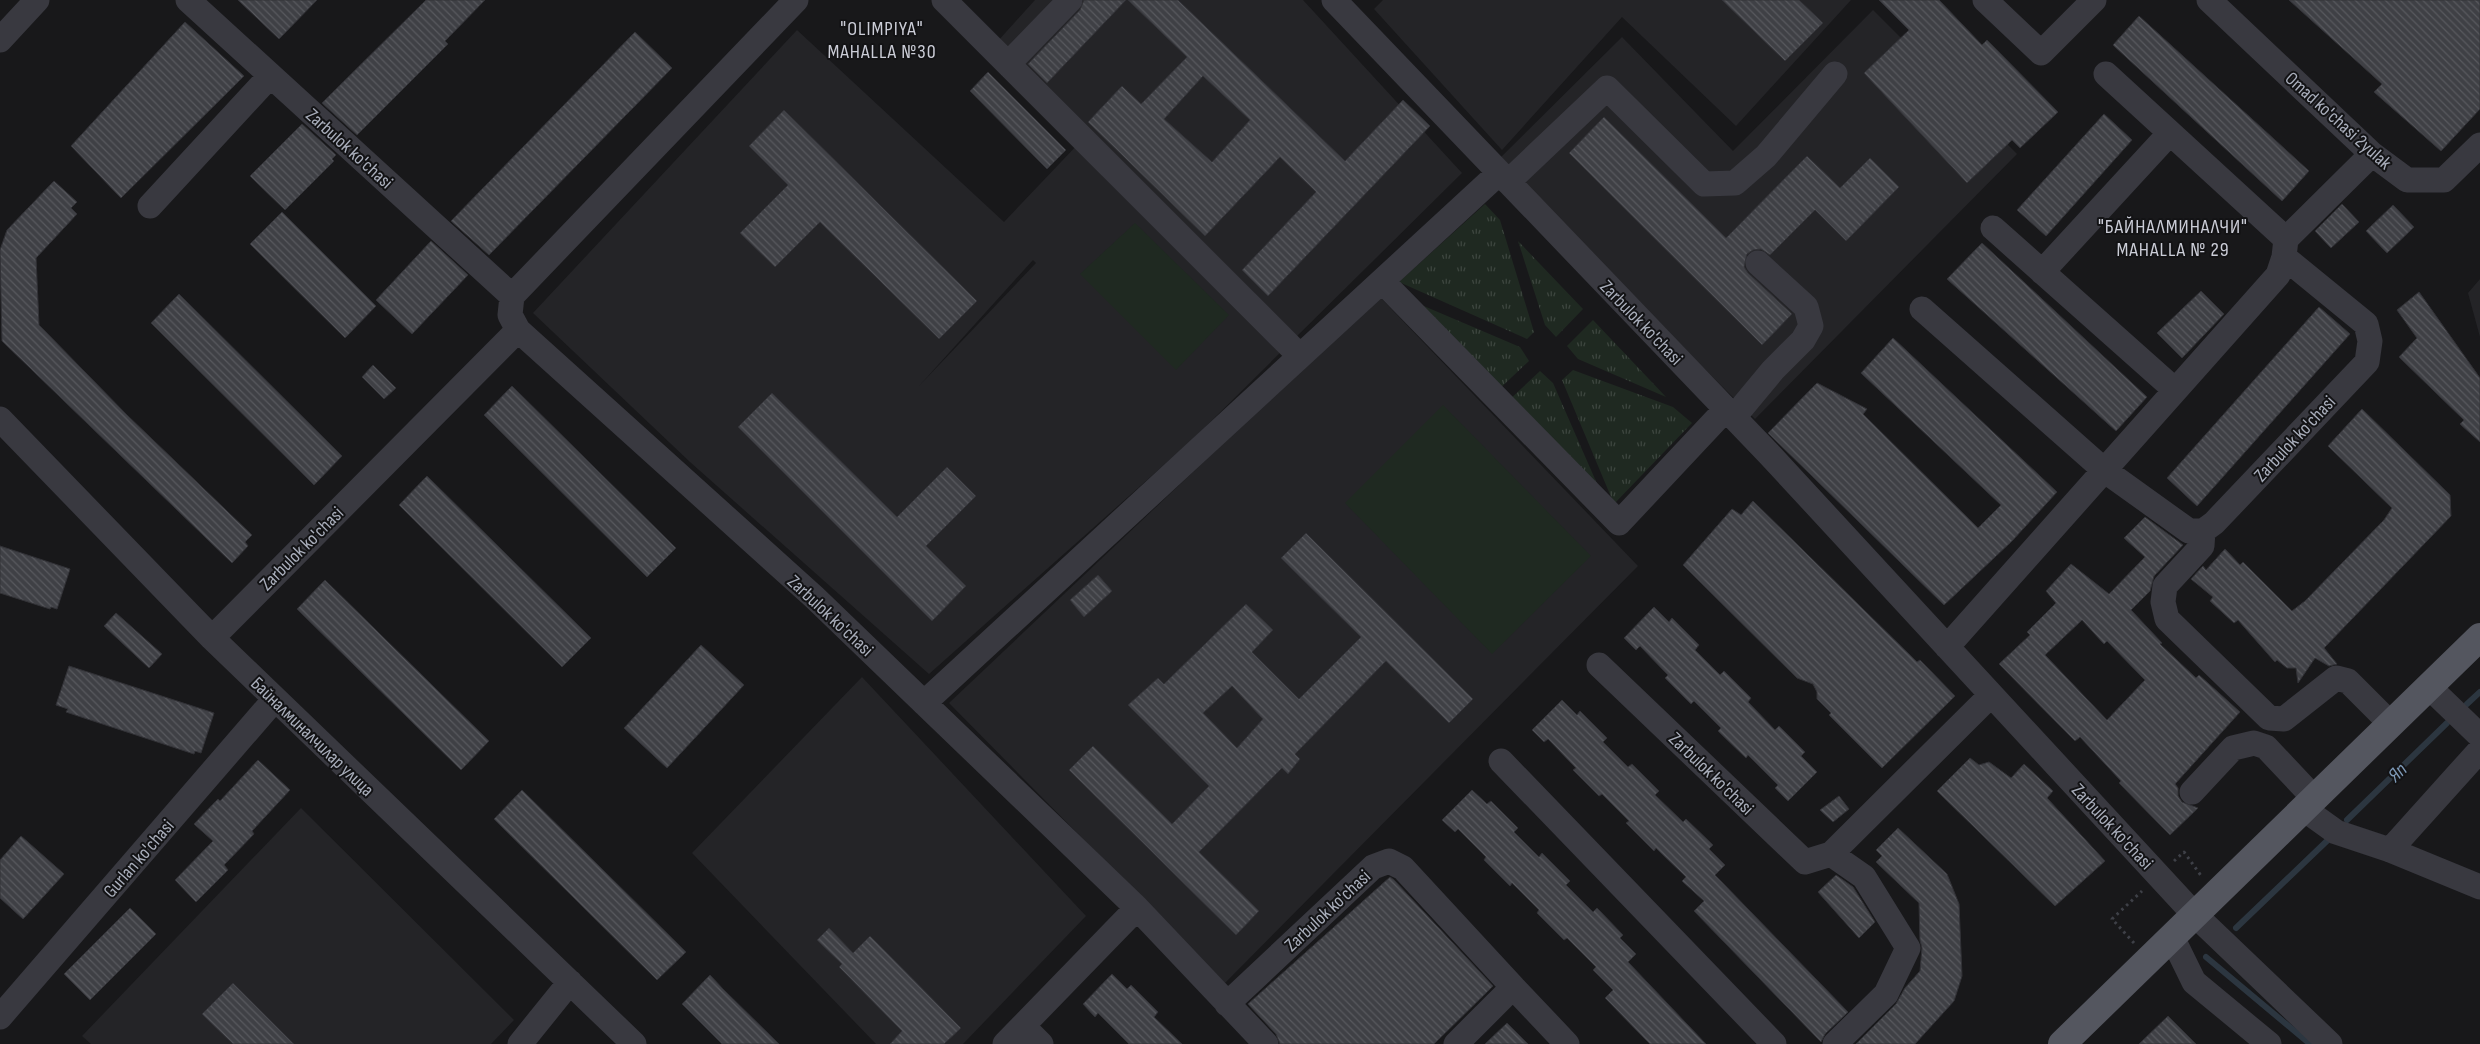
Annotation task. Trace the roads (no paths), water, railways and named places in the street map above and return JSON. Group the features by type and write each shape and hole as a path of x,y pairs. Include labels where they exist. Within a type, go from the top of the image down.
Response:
{"main road":[{"path":"2062,1044 2480,637"}],"street":[{"path":"0,40 37,0"},
{"name":"Zarbulok ko'chasi","path":"188,0 512,296"},
{"path":"518,330 510,315 512,296 796,0"},
{"path":"944,0 1300,356"},
{"path":"1008,64 1070,0"},
{"name":"Zarbulok ko'chasi","path":"1334,0 1730,413 2194,914 2330,1044"},
{"path":"1984,0 2042,53 2094,0"},
{"name":"Omad ko'chasi 2yulak","path":"2209,0 2372,154 2407,180 2444,180 2480,145"},
{"path":"924,703 1382,281 1607,88 1704,184 1735,183 1766,156 1835,74"},
{"name":"Zarbulok ko'chasi","path":"2106,74 2170,133 2285,248 2366,324 2370,340 2366,362 2214,523 2203,531"},
{"path":"150,206 270,76"},
{"path":"2042,272 2170,133"},
{"path":"1947,647 2278,275 2285,248 2372,154"},
{"path":"1993,228 2175,390"},
{"path":"1382,281 1619,523 1803,340 1811,326 1806,307 1758,263"},
{"path":"1922,309 2104,470 2189,531 2203,531 2202,546 2165,586 2163,602 2167,618 2269,718 2284,719 2336,678 2348,681 2391,724"},
{"name":"Zarbulok ko'chasi","path":"212,638 518,330 814,597 1137,908 1266,1044"},
{"name":"Байналминалчилар улица","path":"0,419 212,638 634,1044"},
{"name":"Zarbulok ko'chasi","path":"1599,665 1805,862 1832,854 1991,695"},
{"path":"2429,687 2480,736"},
{"name":"Gurlan ko'chasi","path":"0,1017 275,699"},
{"path":"2192,792 2232,748 2254,743 2266,747 2309,804 2336,832 2390,850 2480,887"},
{"path":"2390,850 2480,750"},
{"path":"1501,760 1774,1044"},
{"path":"1832,854 1864,877 1908,948 1886,994 1835,1044"},
{"name":"Zarbulok ko'chasi","path":"1227,1004 1373,867 1389,861 1403,868 1567,1044"},
{"path":"1006,1044 1137,908"},
{"path":"2172,937 2194,982 2269,1044"},
{"path":"520,1044 570,982"},
{"path":"1456,1044 1513,987"},
{"path":"1023,1026 1041,1044"}],"waterway":[{"name":"Яп","path":"2467,704 2480,692"},
{"name":"Яп","path":"2347,820 2447,723"},
{"name":"Яп","path":"2236,928 2330,838"},
{"name":"Яп","path":"2206,957 2310,1044"}],"district":[{"name":"\"OLIMPIYA\" MAHALLA №30","path":"882,40"},
{"name":"\"БАЙНАЛМИНАЛЧИ\" MAHALLA № 29","path":"2173,238"}]}
